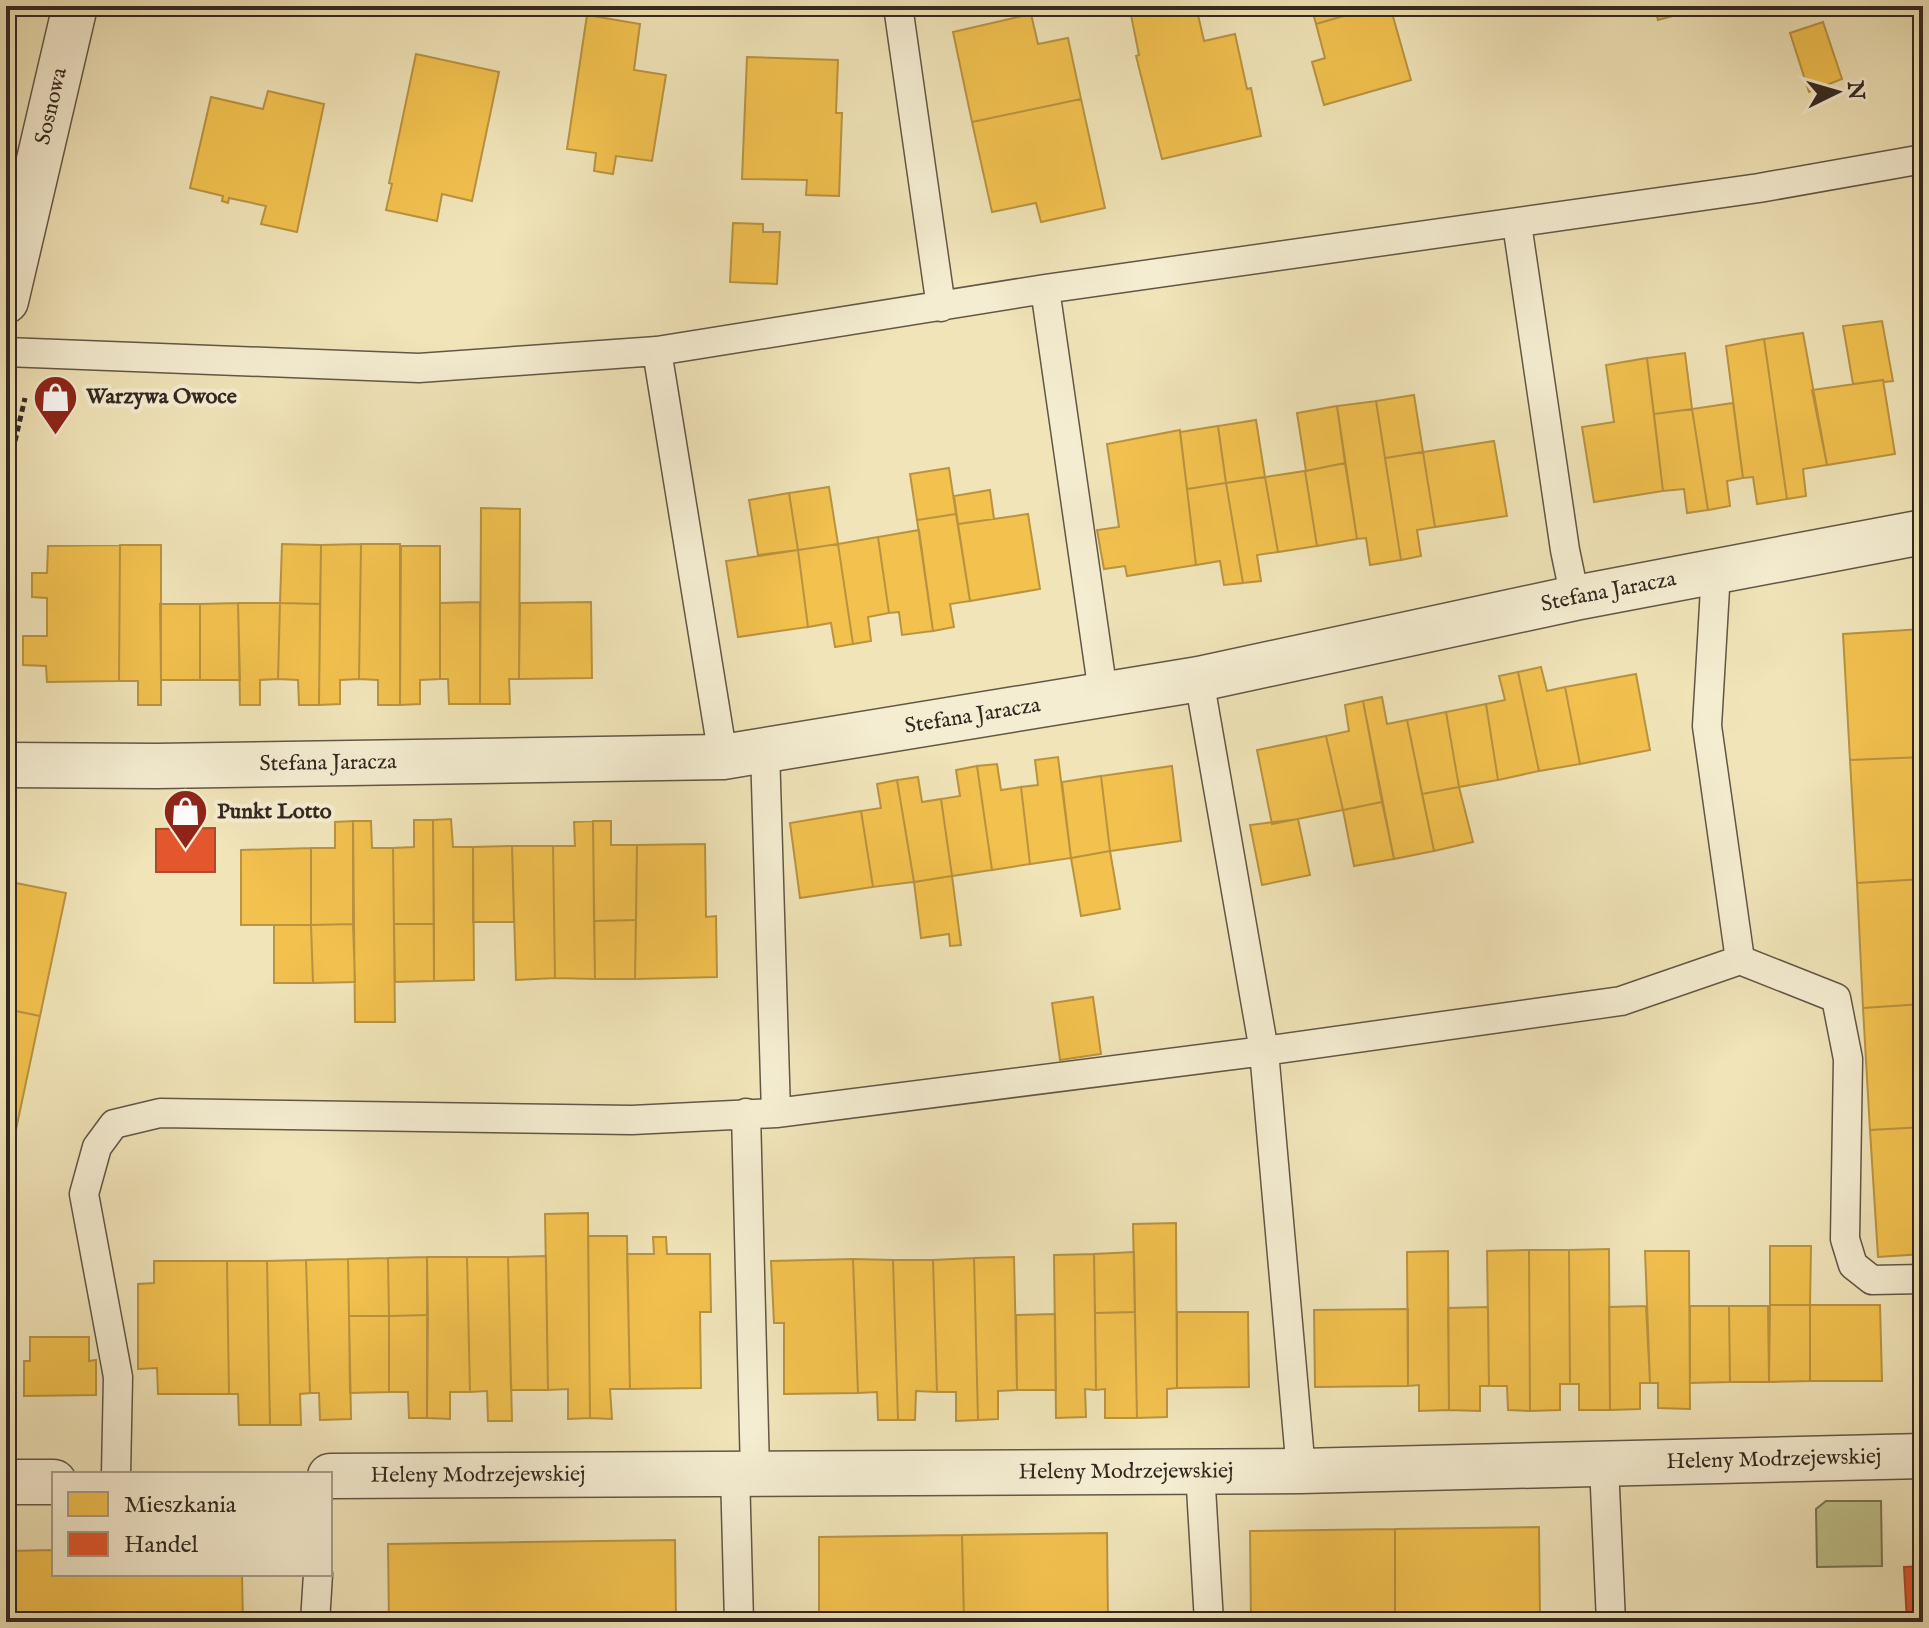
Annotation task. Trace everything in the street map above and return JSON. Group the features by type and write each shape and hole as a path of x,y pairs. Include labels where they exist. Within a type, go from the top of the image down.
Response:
{"street":[{"name":"Sosnowa","path":"6,301 75,6"},
{"name":"Stefana Jaracza","path":"6,765 156,766 723,757 1199,679 1575,598 1923,532"},
{"name":"Heleny Modrzejewskiej","path":"332,1476 1301,1471 1923,1456"},
{"path":"6,1482 52,1482"}],"lane":[{"path":"898,6 941,307"},
{"path":"6,352 419,368 657,351 1045,289 1759,188 1923,159"},
{"path":"1517,224 1565,550 1575,598"},
{"path":"1045,289 1103,693"},
{"path":"657,351 723,757"},
{"path":"1716,571 1707,726 1740,960"},
{"path":"1199,679 1264,1051 1301,1471"},
{"path":"765,750 776,1113"},
{"path":"116,1472 118,1377 84,1194 97,1147 114,1124 160,1113 632,1120 776,1113 1264,1051 1621,1001 1740,960 1836,998 1848,1059 1845,1239 1853,1265 1872,1280 1923,1279"},
{"path":"739,1622 745,1472 746,1113"},
{"path":"1604,1465 1611,1622"},
{"path":"1200,1471 1209,1622"},
{"path":"315,1622 318,1576"}],"green space":[{"path":"1826,1501 1881,1501 1882,1566 1817,1567 1816,1509"}],"building: Mieszkania":[{"path":"1172,6 1196,6 1204,41 1235,34 1261,136 1162,159 1136,56 1139,55 1131,15"},
{"path":"1311,6 1378,6 1316,24"},
{"path":"1378,6 1390,6 1411,80 1324,105 1312,62 1325,58 1316,24"},
{"path":"1654,6 1709,6 1658,20"},
{"path":"1031,14 1038,44 1068,38 1081,99 972,122 953,32"},
{"path":"587,15 640,24 634,70 666,75 652,161 616,156 613,174 594,171 596,153 567,149"},
{"path":"1823,22 1842,79 1809,92 1790,33"},
{"path":"416,54 499,72 472,201 442,194 437,221 386,210"},
{"path":"747,57 838,60 836,113 842,113 839,196 806,195 807,180 742,179"},
{"path":"268,91 324,104 297,232 261,224 266,206 229,198 228,203 222,201 223,196 190,188 211,97 263,109"},
{"path":"1081,99 1105,208 1041,222 1036,203 992,212 972,122"},
{"path":"733,223 763,224 763,232 780,232 777,284 730,282"},
{"path":"1882,321 1893,381 1853,384 1843,326"},
{"path":"1803,333 1827,465 1803,469 1806,496 1787,499 1764,339"},
{"path":"1764,339 1787,499 1757,504 1753,477 1743,478 1726,346"},
{"path":"1685,353 1692,409 1654,414 1647,358"},
{"path":"1647,358 1663,491 1594,502 1582,427 1614,422 1606,365"},
{"path":"1883,380 1895,454 1827,465 1812,390"},
{"path":"1414,395 1423,452 1385,458 1376,401"},
{"path":"1376,401 1401,560 1370,565 1366,538 1357,539 1337,406"},
{"path":"1733,403 1743,478 1727,481 1730,506 1708,510 1692,409"},
{"path":"1337,406 1345,463 1306,471 1297,413"},
{"path":"1692,409 1708,510 1687,513 1684,489 1663,491 1654,414"},
{"path":"1256,420 1265,477 1226,483 1218,426"},
{"path":"1218,426 1226,483 1187,489 1180,432"},
{"path":"1180,430 1196,565 1127,576 1125,566 1104,569 1097,530 1119,527 1107,444"},
{"path":"1494,441 1507,516 1435,527 1423,452"},
{"path":"1423,452 1435,527 1417,530 1421,556 1401,560 1385,458"},
{"path":"1345,463 1357,539 1317,546 1305,471"},
{"path":"949,468 956,514 917,520 910,474"},
{"path":"1305,471 1317,546 1278,552 1265,477"},
{"path":"1265,477 1278,552 1257,555 1261,581 1243,583 1226,483"},
{"path":"1226,483 1243,583 1224,585 1220,561 1196,565 1187,489"},
{"path":"829,487 838,544 798,550 789,493"},
{"path":"990,490 994,519 958,524 954,496"},
{"path":"789,493 798,550 758,555 749,500"},
{"path":"481,508 520,509 519,679 509,679 510,704 480,704"},
{"path":"956,514 970,601 950,604 954,627 933,631 917,520"},
{"path":"1028,514 1040,589 970,601 958,524"},
{"path":"919,530 933,631 902,635 899,612 889,613 878,537"},
{"path":"878,537 889,613 868,617 871,641 853,644 838,544"},
{"path":"282,544 321,545 320,604 280,603"},
{"path":"361,544 400,544 400,705 378,705 378,680 359,679"},
{"path":"361,544 359,679 340,680 340,704 319,705 321,545"},
{"path":"838,544 853,644 835,647 831,623 808,627 798,550"},
{"path":"120,545 161,545 161,705 138,705 138,681 119,681"},
{"path":"120,545 119,681 47,682 46,666 23,665 23,636 47,636 47,598 32,597 32,573 47,573 48,546"},
{"path":"401,546 440,546 440,679 420,680 420,704 400,705"},
{"path":"798,550 808,627 738,637 726,561"},
{"path":"480,602 480,704 449,704 448,679 440,679 440,603"},
{"path":"591,602 592,678 519,679 520,603"},
{"path":"238,603 280,603 278,679 260,680 260,705 240,705"},
{"path":"238,603 240,680 200,680 200,604"},
{"path":"280,603 320,604 319,705 299,705 298,680 278,679"},
{"path":"160,604 200,604 200,680 161,680"},
{"path":"1922,629 1923,757 1850,760 1843,634"},
{"path":"1541,667 1547,691 1565,687 1580,764 1539,771 1518,672"},
{"path":"1518,672 1539,771 1498,780 1486,704 1505,700 1499,676"},
{"path":"1636,674 1650,750 1580,764 1565,687"},
{"path":"1382,697 1387,724 1407,720 1434,851 1394,859 1363,701"},
{"path":"1363,701 1382,802 1343,810 1326,736 1349,731 1345,705"},
{"path":"1486,704 1498,780 1459,787 1446,712"},
{"path":"1446,712 1459,787 1422,794 1407,720"},
{"path":"1326,736 1343,810 1272,824 1257,750"},
{"path":"1058,757 1071,858 1030,864 1021,787 1038,785 1035,760"},
{"path":"1923,757 1923,879 1857,883 1850,760"},
{"path":"997,764 1001,790 1021,787 1030,864 992,870 977,766"},
{"path":"977,766 992,870 952,876 941,799 960,796 956,770"},
{"path":"1172,766 1181,841 1110,851 1101,776"},
{"path":"1101,776 1110,851 1071,858 1062,782"},
{"path":"918,777 922,802 941,799 952,876 914,882 897,780"},
{"path":"897,780 914,882 873,887 861,811 881,808 877,784"},
{"path":"1459,787 1473,842 1434,851 1422,794"},
{"path":"1382,802 1394,859 1354,866 1343,810"},
{"path":"861,811 873,887 800,898 790,823"},
{"path":"451,819 453,847 473,847 474,980 434,981 433,820"},
{"path":"1298,819 1310,875 1262,885 1250,825"},
{"path":"414,820 433,820 434,924 394,924 393,848 414,847"},
{"path":"353,821 371,821 372,848 393,848 395,1022 355,1022"},
{"path":"353,821 353,924 311,925 311,848 335,848 335,822"},
{"path":"593,821 611,821 611,845 637,845 636,920 594,921"},
{"path":"593,821 595,979 555,978 553,846 575,846 574,822"},
{"path":"705,844 706,917 716,916 717,977 635,979 637,845"},
{"path":"512,846 514,922 473,922 473,847"},
{"path":"512,846 553,846 555,978 516,980"},
{"path":"311,848 311,925 241,925 241,850"},
{"path":"1110,851 1120,909 1081,916 1071,858"},
{"path":"952,876 961,945 950,946 949,934 921,938 914,882"},
{"path":"1923,879 1923,1004 1863,1008 1857,883"},
{"path":"6,881 66,893 40,1016 6,1009"},
{"path":"636,920 635,979 595,979 594,921"},
{"path":"353,924 355,982 313,983 311,925"},
{"path":"394,924 434,924 434,981 395,982"},
{"path":"274,925 311,925 313,983 274,983"},
{"path":"1093,997 1101,1054 1060,1060 1052,1003"},
{"path":"1923,1004 1923,1127 1870,1130 1863,1008"},
{"path":"6,1009 40,1016 14,1139 6,1137"},
{"path":"1923,1127 1923,1254 1878,1257 1870,1130"},
{"path":"6,1137 14,1139 6,1179"},
{"path":"588,1213 590,1418 568,1419 568,1389 548,1390 545,1214"},
{"path":"1176,1223 1177,1388 1167,1389 1167,1417 1137,1418 1133,1224"},
{"path":"588,1236 627,1236 630,1389 610,1389 612,1419 590,1418"},
{"path":"653,1237 666,1237 667,1254 710,1254 711,1312 700,1312 701,1388 630,1389 627,1254 654,1254"},
{"path":"1770,1246 1811,1246 1810,1305 1770,1305"},
{"path":"1609,1249 1610,1410 1579,1410 1579,1384 1570,1384 1569,1250"},
{"path":"1529,1250 1530,1411 1508,1410 1507,1386 1489,1386 1487,1251"},
{"path":"1529,1250 1569,1250 1570,1384 1560,1384 1560,1410 1530,1411"},
{"path":"1448,1251 1449,1410 1419,1411 1419,1385 1408,1386 1407,1252"},
{"path":"1645,1251 1689,1251 1690,1409 1658,1408 1658,1383 1650,1383"},
{"path":"1134,1252 1135,1312 1095,1313 1094,1254"},
{"path":"1094,1254 1096,1390 1085,1389 1086,1417 1056,1418 1054,1255"},
{"path":"546,1256 548,1390 511,1390 508,1257"},
{"path":"427,1257 428,1315 389,1316 388,1258"},
{"path":"427,1257 467,1257 470,1392 450,1392 450,1419 427,1418"},
{"path":"467,1257 508,1257 512,1421 488,1421 487,1391 470,1392"},
{"path":"1014,1257 1017,1390 998,1391 998,1419 978,1420 974,1258"},
{"path":"388,1258 389,1316 349,1316 348,1259"},
{"path":"974,1258 978,1420 956,1421 956,1392 937,1392 933,1260"},
{"path":"348,1259 351,1419 320,1420 319,1393 310,1393 306,1260"},
{"path":"853,1259 858,1393 784,1394 784,1323 774,1323 771,1261"},
{"path":"853,1259 893,1260 898,1420 878,1420 877,1392 858,1393"},
{"path":"306,1260 310,1393 300,1394 301,1425 270,1425 267,1261"},
{"path":"893,1260 933,1260 937,1392 916,1391 915,1420 898,1420"},
{"path":"154,1261 227,1261 229,1394 158,1394 157,1368 138,1369 138,1284 154,1283"},
{"path":"227,1261 267,1261 270,1425 239,1425 238,1394 229,1394"},
{"path":"1770,1305 1810,1305 1810,1381 1769,1382"},
{"path":"1810,1305 1880,1305 1882,1381 1810,1381"},
{"path":"1646,1306 1650,1383 1640,1383 1640,1409 1610,1410 1609,1307"},
{"path":"1690,1306 1729,1306 1730,1382 1690,1383"},
{"path":"1729,1306 1768,1306 1769,1382 1730,1382"},
{"path":"1488,1307 1489,1386 1480,1386 1480,1411 1449,1410 1448,1308"},
{"path":"1408,1309 1408,1386 1315,1387 1314,1310"},
{"path":"1135,1312 1137,1418 1105,1418 1105,1389 1096,1390 1095,1313"},
{"path":"1177,1312 1248,1312 1249,1387 1177,1388"},
{"path":"1055,1314 1056,1390 1017,1390 1016,1315"},
{"path":"428,1315 427,1418 409,1418 408,1392 389,1392 389,1316"},
{"path":"349,1316 389,1316 389,1392 350,1393"},
{"path":"30,1337 89,1337 89,1361 96,1360 96,1395 24,1396 24,1361 30,1361"},
{"path":"1539,1527 1540,1622 1395,1622 1395,1529"},
{"path":"1395,1529 1395,1622 1251,1622 1250,1531"},
{"path":"1107,1533 1108,1622 964,1622 962,1535"},
{"path":"962,1535 964,1622 819,1622 819,1537"},
{"path":"675,1540 676,1622 389,1622 388,1544"},
{"path":"52,1550 52,1576 242,1576 243,1622 6,1622 6,1551"}],"building: Handel":[{"name":"Punkt Lotto","path":"215,828 215,872 156,872 156,829"},
{"path":"1923,1566 1923,1622 1907,1622 1904,1567"}],"place":[{"name":"Warzywa Owoce","path":"55,436"},
{"name":"Punkt Lotto","path":"186,851"}]}
